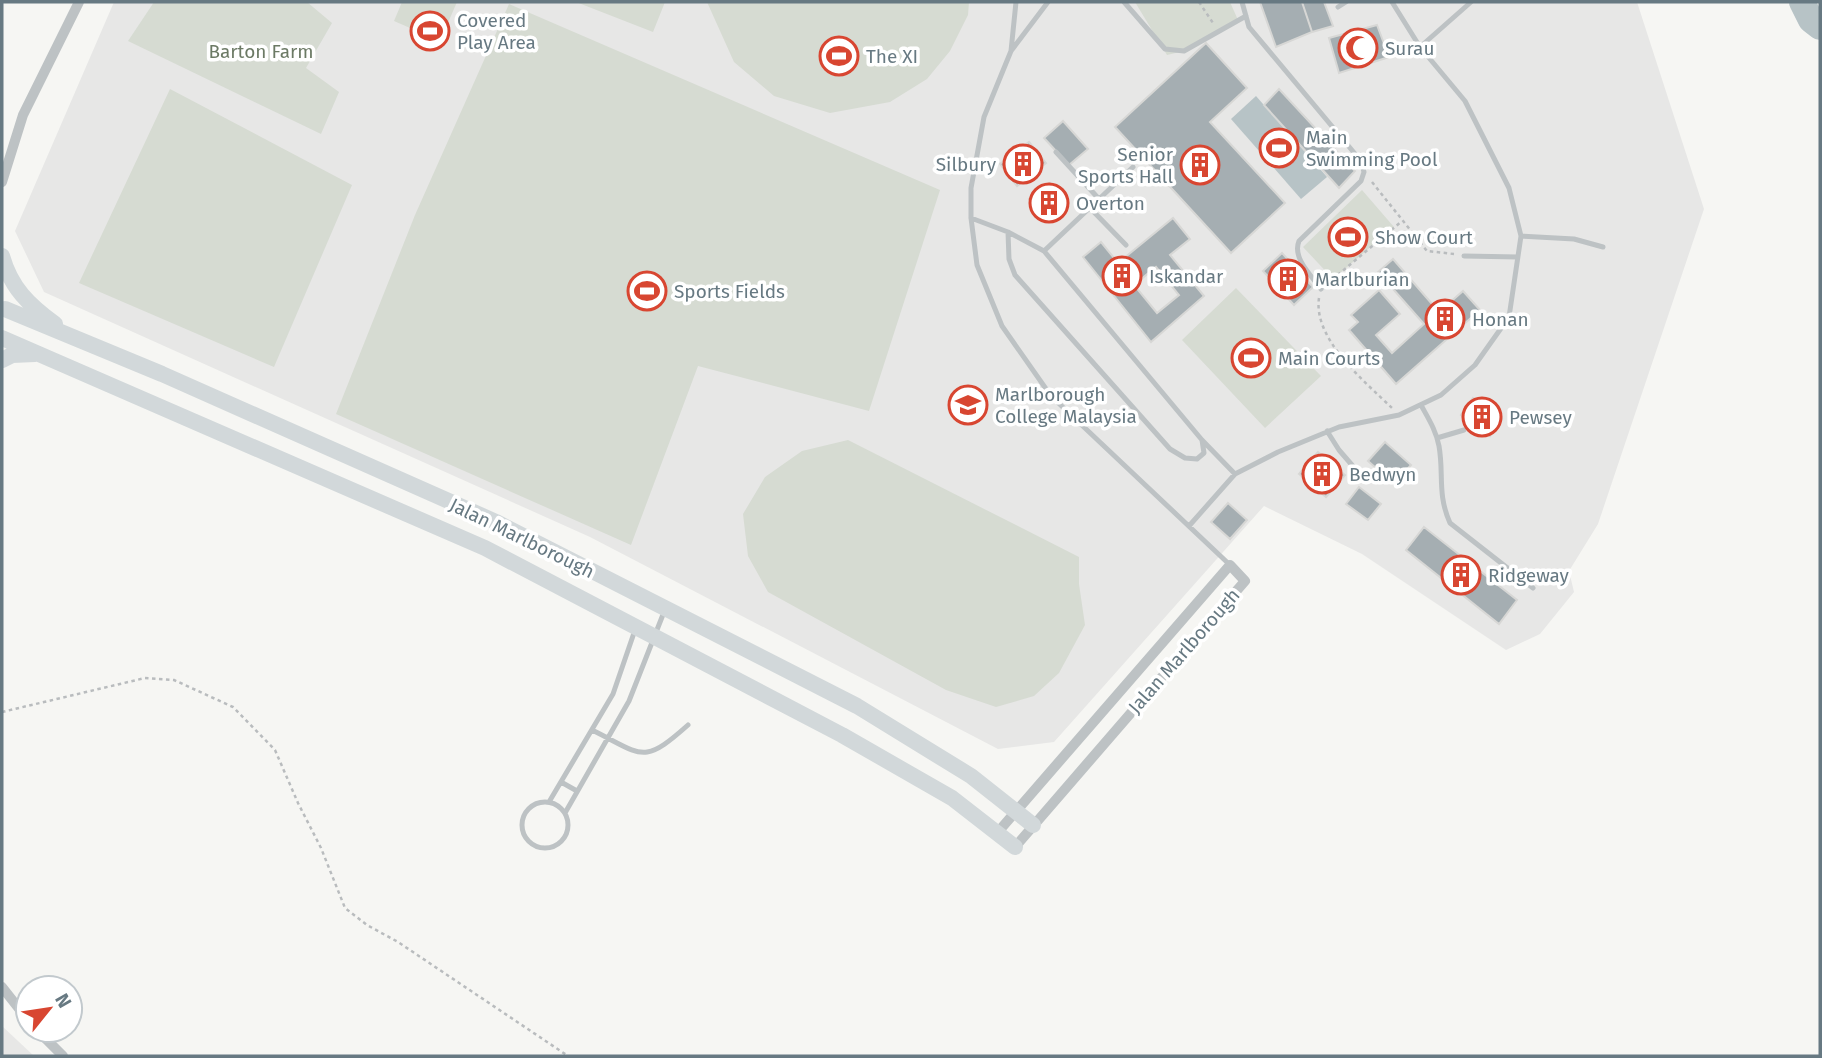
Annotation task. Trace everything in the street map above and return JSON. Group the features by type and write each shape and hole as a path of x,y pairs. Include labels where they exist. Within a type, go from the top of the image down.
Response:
{"street":[{"path":"2,182 23,115 79,2"},
{"path":"2,256 17,291 29,304 70,336"},
{"path":"2,330 5,324 4,305"},
{"name":"Jalan Marlborough","path":"4,305 496,522 857,706 971,776 1033,825"},
{"name":"Jalan Marlborough","path":"2,338 485,548 842,735 952,798 1015,847 1245,580 1230,565 998,832"},
{"path":"2,360 12,355 28,353 44,355"},
{"path":"2,987 14,1002"}],"lane":[{"path":"1011,51 1016,2"},
{"path":"1048,2 1011,51 984,117 971,188 971,218 977,265 1002,327 1051,396 1230,565"},
{"path":"1124,2 1165,49 1184,51 1245,16"},
{"path":"1242,2 1249,27 1361,161 1364,172 1361,181 1298,240 1298,257 1321,289"},
{"path":"1338,7 1346,2"},
{"path":"1189,526 1235,474 1327,431 1399,415 1441,395 1475,365 1509,317 1521,236 1510,187 1465,101 1420,47 1392,2"},
{"path":"1420,47 1471,2"},
{"path":"1056,152 1099,199"},
{"path":"1044,251 1133,167"},
{"path":"1090,208 1126,245"},
{"path":"971,218 1008,232 1044,251 1202,440 1235,474"},
{"path":"1008,232 1009,259 1015,275 1170,449 1185,458 1197,458 1204,453 1202,440"},
{"path":"1521,236 1574,239 1603,247"},
{"path":"1464,256 1518,257"},
{"path":"1421,405 1437,438 1443,507 1450,523 1533,588"},
{"path":"1437,438 1464,430"},
{"path":"1327,431 1339,450 1359,472"},
{"path":"565,813 624,710 665,609"},
{"path":"549,802 609,701 636,627"},
{"path":"609,701 624,710"},
{"path":"592,730 636,752 651,752 666,744 688,725"},
{"path":"561,782 577,791"},
{"path":"549,802 555,803 565,813 569,828 562,841 549,848 534,845 524,834 523,818 532,805 549,802"}],"path":[{"path":"1199,2 1218,31"},
{"path":"1364,172 1427,251 1464,256"},
{"path":"1399,415 1351,368 1326,334 1317,309 1321,289 1402,221"},
{"path":"2,712 145,678 174,680 233,707 275,750 321,848 345,908 568,1056"}],"shaded area":[{"name":"Marlborough College Malaysia","path":"114,2 1637,2 1704,209 1598,524 1569,571 1574,592 1540,634 1506,650 1362,554 1264,506 1054,742 998,749 590,537 44,292 15,231"},
{"name":"Main Swimming Pool","path":"1256,96 1327,177 1301,199 1231,119"},
{"path":"2,1026 14,1037 14,1044 21,1044 34,1056 2,1056"}],"green space":[{"name":"Barton Farm","path":"154,2 307,2 332,23 306,68 339,92 321,134 128,41"},
{"name":"Covered Play Area","path":"402,2 457,2 440,41 394,21"},
{"path":"576,2 665,2 653,32"},
{"name":"The XI","path":"707,2 969,2 968,15 950,51 927,79 890,102 830,113 774,96 734,62"},
{"path":"1135,2 1230,2 1238,20 1184,51 1167,55"},
{"name":"Sports Fields","path":"509,4 940,190 869,411 698,366 631,545 336,414 415,215"},
{"path":"170,89 352,185 274,367 79,283"},
{"name":"Show Court","path":"1362,190 1394,227 1333,279 1303,247"},
{"name":"Main Courts","path":"1236,288 1321,376 1265,428 1182,340"},
{"path":"848,440 1079,557 1079,584 1085,625 1059,673 1034,696 996,707 946,690 768,592 748,556 743,514 765,477 802,451"}],"building":[{"path":"1260,2 1302,2 1312,32 1276,47"},
{"path":"1302,2 1324,2 1333,26 1312,32"},
{"name":"Surau","path":"1377,25 1389,57 1339,73 1329,38"},
{"name":"Senior Sports Hall","path":"1206,43 1247,88 1210,122 1285,203 1231,253 1115,127"},
{"path":"1279,89 1355,171 1339,188 1264,105"},
{"path":"1063,121 1088,149 1069,165 1044,138"},
{"name":"Silbury","path":"1029,142 1046,163 1017,186 1000,164"},
{"name":"Overton","path":"1050,183 1068,206 1047,222 1029,199"},
{"name":"Iskandar","path":"1173,218 1190,239 1170,255 1204,296 1151,342 1083,257 1101,242 1118,263","holes":["1156,267 1179,295 1157,313 1134,285"]},
{"name":"Marlburian","path":"1282,253 1313,287 1294,305 1263,271"},
{"name":"Honan","path":"1393,259 1439,312 1463,291 1480,310 1396,384 1349,330 1358,322 1351,315 1379,290 1400,314 1376,335 1392,353 1424,324 1378,272"},
{"name":"Pewsey","path":"1473,398 1502,419 1490,436 1461,415"},
{"path":"1385,442 1411,465 1394,484 1368,461"},
{"name":"Bedwyn","path":"1318,452 1345,475 1326,497 1299,474"},
{"path":"1359,487 1381,504 1368,520 1346,504"},
{"path":"1228,503 1247,520 1230,539 1211,522"},
{"name":"Ridgeway","path":"1424,527 1517,600 1499,624 1406,550"}],"waterway":[{"path":"1802,2 1811,20 1820,27"}],"place":[{"name":"Covered Play Area","path":"430,31"},
{"name":"Surau","path":"1358,48"},
{"name":"The XI","path":"839,56"},
{"name":"Main Swimming Pool","path":"1279,148"},
{"name":"Silbury","path":"1023,164"},
{"name":"Senior Sports Hall","path":"1200,165"},
{"name":"Overton","path":"1049,203"},
{"name":"Show Court","path":"1348,237"},
{"name":"Iskandar","path":"1122,276"},
{"name":"Marlburian","path":"1288,279"},
{"name":"Sports Fields","path":"647,291"},
{"name":"Honan","path":"1445,319"},
{"name":"Main Courts","path":"1251,358"},
{"name":"Marlborough College Malaysia","path":"968,405"},
{"name":"Pewsey","path":"1482,417"},
{"name":"Bedwyn","path":"1322,474"},
{"name":"Ridgeway","path":"1461,575"}]}
